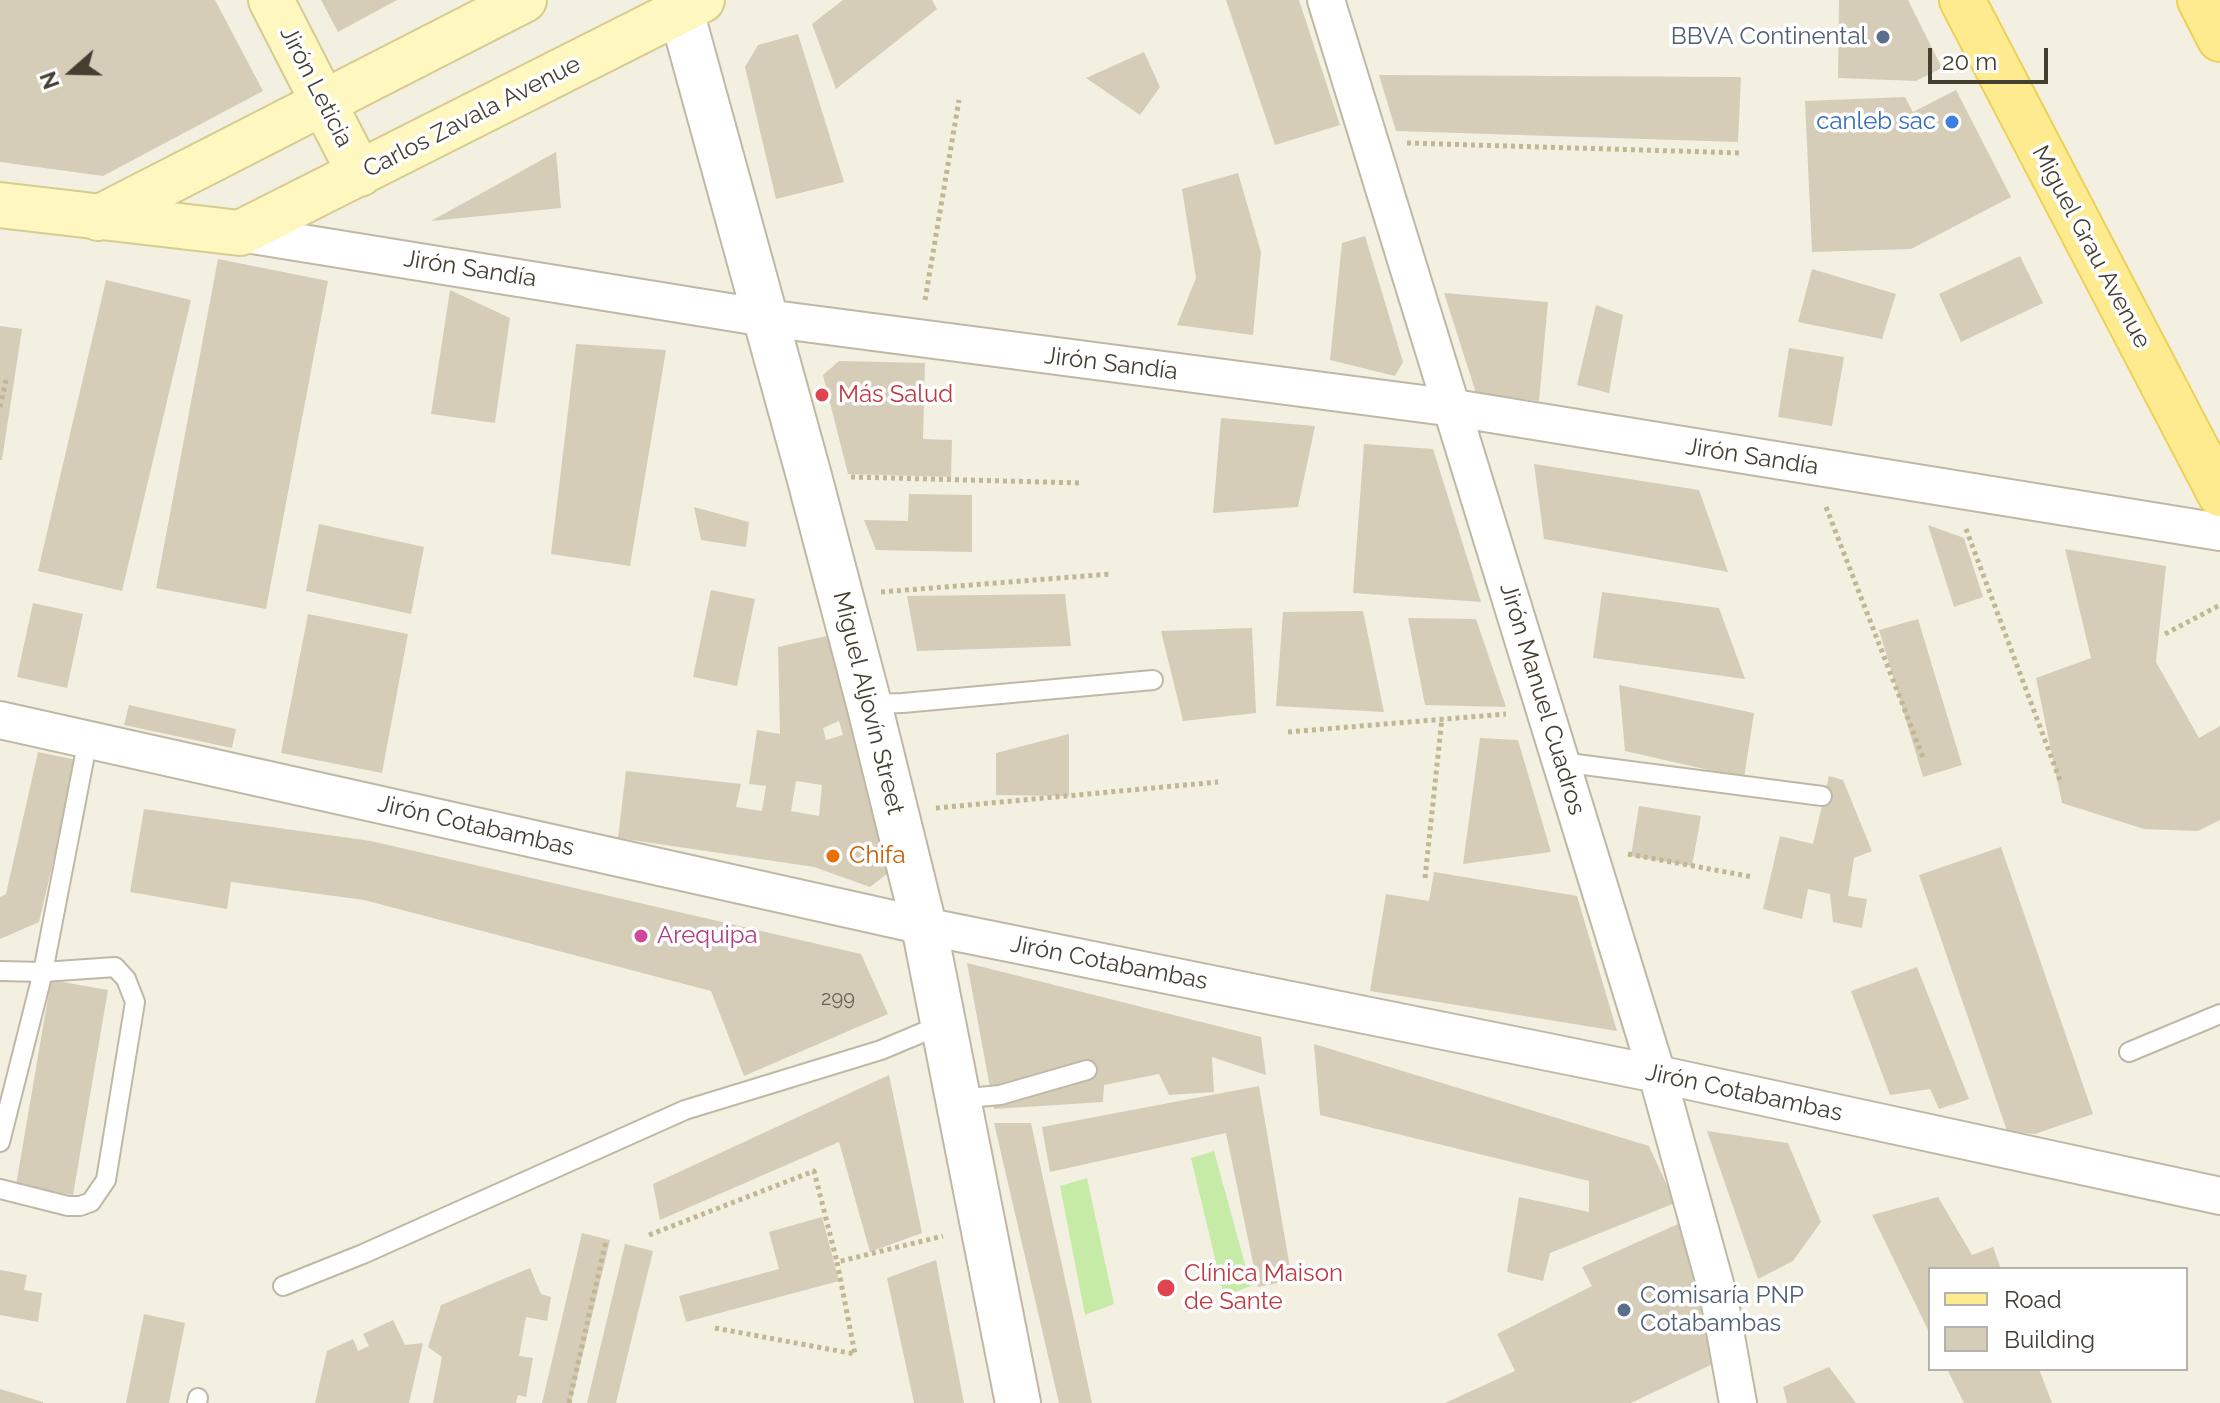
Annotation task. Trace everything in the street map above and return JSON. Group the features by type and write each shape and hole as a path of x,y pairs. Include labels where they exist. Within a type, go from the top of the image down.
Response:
{"main road":[{"name":"Jirón Leticia","path":"271,0 360,174"},
{"path":"98,218 524,0"},
{"name":"Miguel Grau Avenue","path":"1962,0 2220,494"},
{"path":"2200,0 2220,39"},
{"name":"Carlos Zavala Avenue","path":"240,233 691,6"},
{"name":"Jirón Sandía","path":"0,205 240,233"}],"street":[{"name":"Jirón Manuel Cuadros","path":"1326,0 1657,1074 1719,1298 1730,1396"},
{"name":"Miguel Aljovín Street","path":"691,6 766,318 869,704 924,926 1018,1403"},
{"name":"Jirón Sandía","path":"240,233 766,318 1454,408 2220,532"},
{"name":"Jirón Cotabambas","path":"0,720 924,926 1657,1074 2220,1196"}],"lane":[{"path":"869,704 1153,680"},
{"path":"0,1142 43,972 88,739"},
{"path":"1561,762 1822,796"},
{"path":"0,971 43,972 115,967 126,979 135,1002 106,1180 91,1202 68,1206 0,1189"},
{"path":"2129,1052 2220,1014"},
{"path":"283,1286 363,1254 685,1110 881,1050 943,1024"},
{"path":"958,1099 1000,1095 1087,1070"}],"path":[{"path":"918,339 959,100"},
{"path":"1370,142 1742,153"},
{"path":"0,407 6,380"},
{"path":"1811,466 1924,760"},
{"path":"809,476 1082,483"},
{"path":"1951,489 2061,783"},
{"path":"840,595 1111,574"},
{"path":"2165,634 2220,605"},
{"path":"1288,732 1546,711"},
{"path":"1425,878 1442,718"},
{"path":"896,812 1218,782"},
{"path":"1587,846 1753,877"},
{"path":"649,1235 814,1171 837,1262 855,1354 715,1328"},
{"path":"837,1262 983,1227"},
{"path":"569,1403 606,1241"}],"green space":[{"path":"1214,1151 1251,1286 1224,1296 1191,1158"},
{"path":"1087,1178 1114,1304 1085,1315 1060,1186"}],"building":[{"path":"0,0 215,0 263,91 103,176 0,162"},
{"path":"321,0 397,0 338,32"},
{"path":"843,0 932,0 937,9 836,89 812,24"},
{"path":"1226,0 1299,0 1340,125 1275,145"},
{"name":"BBVA Continental","path":"1839,0 1908,0 1942,68 1916,81 1838,78"},
{"path":"798,34 844,182 776,199 745,67 758,45"},
{"path":"1144,52 1160,87 1140,115 1086,78"},
{"path":"1379,75 1741,77 1738,142 1396,131"},
{"path":"1956,90 2011,197 1911,249 1812,252 1805,101 1905,97 1913,112"},
{"path":"556,152 561,208 431,221"},
{"path":"1238,173 1261,252 1253,335 1177,325 1196,278 1182,189"},
{"path":"1365,236 1403,362 1395,376 1330,360 1342,243"},
{"path":"2020,256 2043,303 1961,342 1939,294"},
{"path":"218,259 328,281 266,609 156,588"},
{"path":"1812,269 1896,294 1882,339 1798,322"},
{"path":"106,280 191,300 122,591 38,571"},
{"path":"450,290 510,318 495,423 431,414"},
{"path":"1444,293 1548,302 1539,401 1476,393"},
{"path":"1596,305 1623,315 1609,393 1577,385"},
{"path":"0,326 22,329 2,460 0,460"},
{"path":"576,344 666,350 630,566 551,554"},
{"path":"1789,348 1844,357 1832,426 1778,417"},
{"path":"839,361 925,363 923,439 952,440 951,477 848,474 823,375"},
{"path":"1221,418 1315,426 1298,507 1213,513"},
{"path":"1364,444 1433,449 1481,602 1353,593"},
{"path":"1534,464 1699,490 1728,572 1544,539"},
{"path":"909,494 972,495 972,552 876,550 864,520 908,521"},
{"path":"694,507 749,522 746,547 701,540"},
{"path":"319,524 424,547 411,614 306,591"},
{"path":"1928,525 1964,538 1983,597 1954,607"},
{"path":"2065,549 2166,566 2156,662 2199,738 2220,726 2220,820 2198,831 2144,829 2062,803 2036,678 2091,658"},
{"path":"711,590 755,599 737,686 693,677"},
{"path":"1602,592 1719,608 1745,679 1593,658"},
{"path":"1065,594 1071,646 917,651 907,596"},
{"path":"33,603 83,614 67,688 17,677"},
{"path":"1363,611 1384,712 1276,706 1283,612"},
{"path":"308,614 408,634 382,773 281,753"},
{"path":"1408,618 1476,619 1506,707 1425,705"},
{"path":"1918,619 1962,765 1923,777 1879,630"},
{"path":"1252,628 1256,713 1183,721 1161,631"},
{"path":"835,634 896,867 870,887 814,867 618,838 626,771 741,784 736,807 762,811 766,786 749,784 757,730 780,734 778,647","holes":["839,721 843,735 826,740 823,728","796,781 822,785 819,816 791,811"]},
{"path":"1619,685 1754,713 1744,778 1625,751"},
{"path":"129,705 236,729 232,748 124,725"},
{"path":"1069,734 1069,796 996,795 996,753"},
{"path":"1480,738 1518,740 1551,852 1463,864"},
{"path":"38,752 77,760 39,922 0,939 0,897 6,894"},
{"path":"1829,776 1843,780 1872,851 1854,858 1848,896 1867,899 1862,928 1833,922 1830,894 1808,889 1802,919 1763,909 1780,836 1813,844"},
{"path":"1639,806 1701,816 1692,866 1631,856"},
{"path":"144,809 371,841 861,954 888,1014 744,1076 711,991 364,900 231,882 227,909 130,892"},
{"path":"2001,847 2093,1114 2035,1134 2007,1131 1919,875"},
{"path":"1434,872 1577,896 1617,1031 1370,991 1386,894 1429,901"},
{"path":"967,963 1261,1037 1266,1075 1212,1057 1214,1092 1169,1095 1159,1074 1104,1085 1103,1102 994,1109"},
{"path":"1917,967 1969,1099 1939,1109 1930,1089 1890,1095 1851,991"},
{"path":"51,980 108,990 73,1195 16,1185"},
{"path":"1314,1044 1649,1146 1675,1203 1550,1253 1543,1281 1507,1272 1519,1197 1589,1212 1589,1181 1320,1115"},
{"path":"889,1075 922,1233 870,1252 839,1142 660,1220 653,1184"},
{"path":"1259,1086 1292,1280 1258,1287 1226,1133 1050,1172 1042,1127"},
{"path":"994,1123 1031,1123 1092,1403 1059,1403"},
{"path":"1707,1131 1788,1143 1821,1222 1793,1261 1758,1279"},
{"path":"1938,1197 1972,1255 1993,1247 2000,1267 1928,1267 1928,1330 1872,1215"},
{"path":"822,1217 839,1281 686,1322 679,1296 779,1269 769,1232"},
{"name":"Comisaría PNP Cotabambas","path":"1678,1224 1719,1361 1631,1403 1445,1403 1515,1371 1497,1334 1592,1286 1582,1267"},
{"path":"582,1233 610,1240 571,1403 542,1403"},
{"path":"625,1244 653,1251 616,1403 587,1403"},
{"path":"936,1260 964,1403 914,1403 887,1278"},
{"path":"530,1268 541,1294 551,1297 547,1321 526,1317 519,1356 533,1358 526,1397 518,1395 516,1403 433,1403 442,1357 428,1347 441,1305"},
{"path":"0,1270 27,1275 24,1290 42,1293 38,1322 0,1315"},
{"path":"144,1314 185,1323 169,1403 126,1403"},
{"path":"393,1320 405,1345 423,1343 409,1403 315,1403 327,1351 353,1339 358,1351 369,1346 363,1334"},
{"path":"1829,1367 1856,1403 1787,1403 1783,1387"},
{"path":"1948,1371 2040,1371 2052,1403 1964,1403"},
{"path":"0,1389 43,1402 43,1403 0,1403"}],"place":[{"name":"BBVA Continental","path":"1883,37"},
{"name":"canleb sac","path":"1952,122"},
{"name":"Más Salud","path":"822,395"},
{"name":"Chifa","path":"833,856"},
{"name":"Arequipa","path":"641,936"},
{"name":"Clínica Maison de Sante","path":"1166,1288"},
{"name":"Comisaría PNP Cotabambas","path":"1624,1310"}]}
